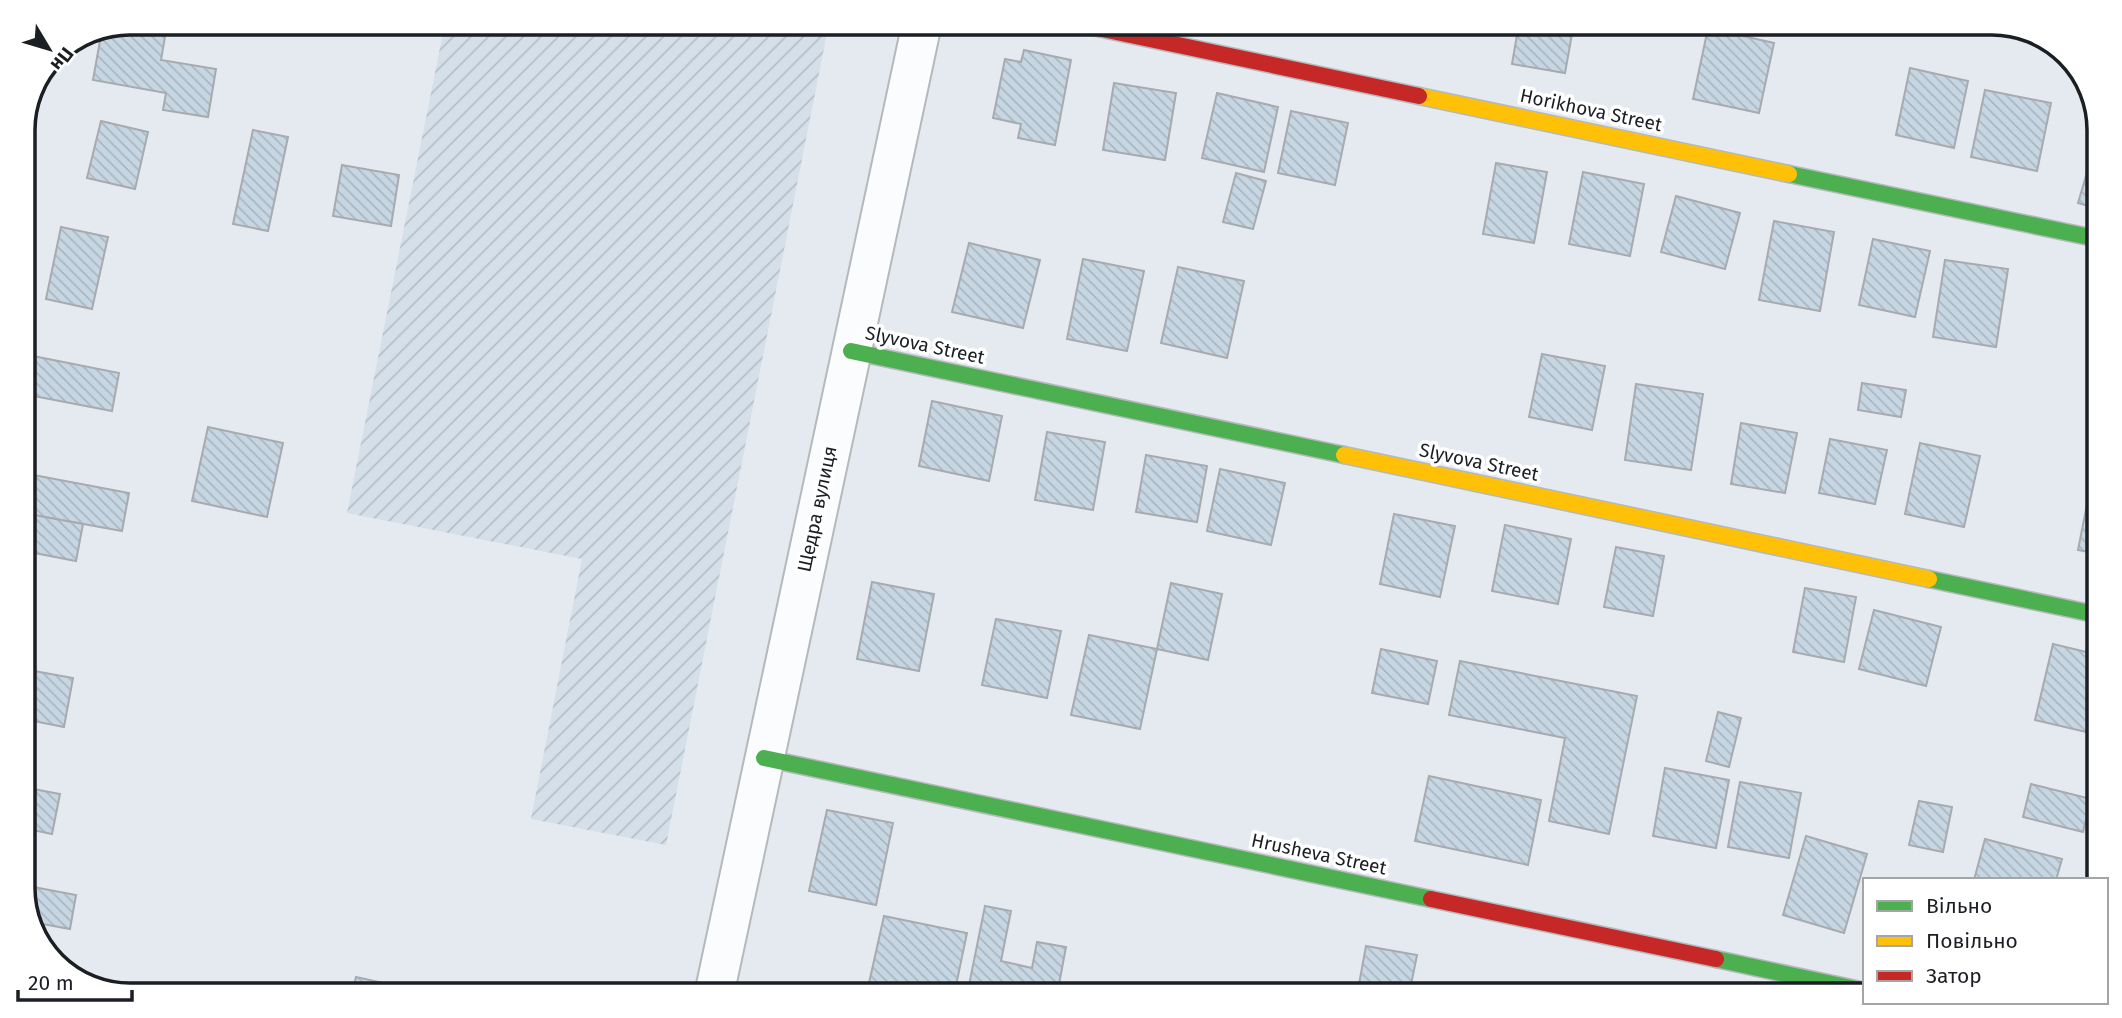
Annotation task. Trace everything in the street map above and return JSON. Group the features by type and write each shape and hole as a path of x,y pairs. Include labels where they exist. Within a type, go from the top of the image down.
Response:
{"street":[{"name":"Щедра вулиця","path":"717,983 919,35"},
{"name":"Horikhova Street","path":"1131,35 2087,236"},
{"name":"Slyvova Street","path":"851,351 2087,612"},
{"name":"Hrusheva Street","path":"764,758 1827,983"}],"shaded area":[{"path":"443,35 827,35 666,845 531,819 582,559 347,513"}],"building":[{"path":"130,35 165,35 161,60 216,69 208,117 163,110 166,93 93,80 100,40"},
{"path":"1517,35 1572,35 1565,73 1512,64"},
{"path":"1707,35 1739,35 1774,43 1759,113 1693,99"},
{"path":"1024,50 1071,60 1055,145 1018,138 1021,124 993,118 1005,59 1021,62"},
{"path":"1910,68 1968,81 1954,148 1896,135"},
{"path":"1114,83 1176,93 1165,160 1103,150"},
{"path":"1985,90 2051,103 2037,171 1971,157"},
{"path":"1217,93 1278,107 1264,172 1202,158"},
{"path":"1291,111 1348,123 1335,185 1278,173"},
{"path":"101,121 148,132 135,189 87,178"},
{"path":"253,130 288,137 268,231 233,224"},
{"path":"1496,163 1547,172 1534,243 1483,234"},
{"path":"342,165 399,175 391,226 333,216"},
{"path":"1583,172 1644,184 1630,256 1569,244"},
{"path":"2087,172 2087,206 2078,203"},
{"path":"1236,173 1266,181 1253,229 1223,222"},
{"path":"1676,196 1740,213 1725,269 1661,252"},
{"path":"1774,221 1834,232 1820,311 1759,300"},
{"path":"61,227 108,237 92,309 46,299"},
{"path":"1873,239 1930,251 1915,317 1859,305"},
{"path":"969,243 1040,260 1023,328 952,312"},
{"path":"1083,259 1144,271 1127,351 1067,339"},
{"path":"1945,260 2008,269 1996,347 1933,337"},
{"path":"1178,267 1244,281 1227,358 1161,343"},
{"path":"1542,354 1605,366 1592,430 1529,417"},
{"path":"35,356 119,373 112,411 35,396"},
{"path":"1862,383 1906,390 1901,417 1858,410"},
{"path":"1636,384 1703,394 1691,470 1625,460"},
{"path":"932,401 1002,416 989,481 919,466"},
{"path":"1741,423 1797,433 1785,493 1731,484"},
{"path":"208,427 283,443 267,517 192,501"},
{"path":"1047,432 1105,442 1093,510 1035,500"},
{"path":"1830,439 1887,450 1875,504 1819,493"},
{"path":"1920,443 1980,456 1964,527 1905,514"},
{"path":"1146,455 1207,466 1197,522 1136,512"},
{"path":"1220,469 1285,483 1271,545 1207,531"},
{"path":"35,475 129,493 122,531 35,515"},
{"path":"2087,504 2087,552 2078,550"},
{"path":"1394,514 1455,526 1440,597 1380,584"},
{"path":"35,515 83,524 76,561 35,553"},
{"path":"1505,525 1571,539 1558,604 1492,591"},
{"path":"1616,547 1664,556 1653,616 1604,607"},
{"path":"872,582 934,594 919,671 857,659"},
{"path":"1171,583 1222,594 1208,660 1157,649"},
{"path":"1805,588 1856,597 1844,662 1793,652"},
{"path":"1874,610 1941,627 1926,686 1859,669"},
{"path":"996,619 1061,631 1047,698 982,685"},
{"path":"1089,635 1157,649 1140,729 1071,715"},
{"path":"2053,644 2087,652 2087,732 2035,720"},
{"path":"1381,649 1437,661 1428,704 1372,693"},
{"path":"1460,661 1637,696 1609,834 1549,821 1565,738 1449,715"},
{"path":"35,671 73,678 64,727 35,721"},
{"path":"1718,712 1741,718 1729,767 1706,761"},
{"path":"1665,768 1729,780 1716,848 1653,836"},
{"path":"1429,776 1541,800 1528,865 1415,841"},
{"path":"1740,782 1801,793 1789,858 1728,847"},
{"path":"2031,784 2087,798 2083,832 2023,817"},
{"path":"35,789 60,794 52,834 35,830"},
{"path":"1919,801 1952,807 1943,852 1909,845"},
{"path":"827,810 893,823 876,905 809,891"},
{"path":"1806,836 1867,854 1844,933 1783,915"},
{"path":"1985,839 2062,859 2057,878 1975,878"},
{"path":"35,887 76,895 70,929 42,924"},
{"path":"985,906 1011,911 1001,961 1032,968 1037,942 1066,947 1059,983 969,983"},
{"path":"884,916 967,933 957,983 869,983"},
{"path":"1366,946 1417,955 1411,983 1359,983"},
{"path":"356,977 383,983 355,983"}],"traffic: fast":[{"path":"1789,174 2087,236"},
{"path":"851,351 1344,455"},
{"path":"1929,579 2087,612"},
{"path":"764,758 1431,899"},
{"path":"1716,959 1828,983"}],"traffic: slow":[{"path":"1419,96 1789,174"},
{"path":"1344,455 1929,579"}],"traffic: jam":[{"path":"1131,35 1419,96"},
{"path":"1431,899 1716,959"}]}
